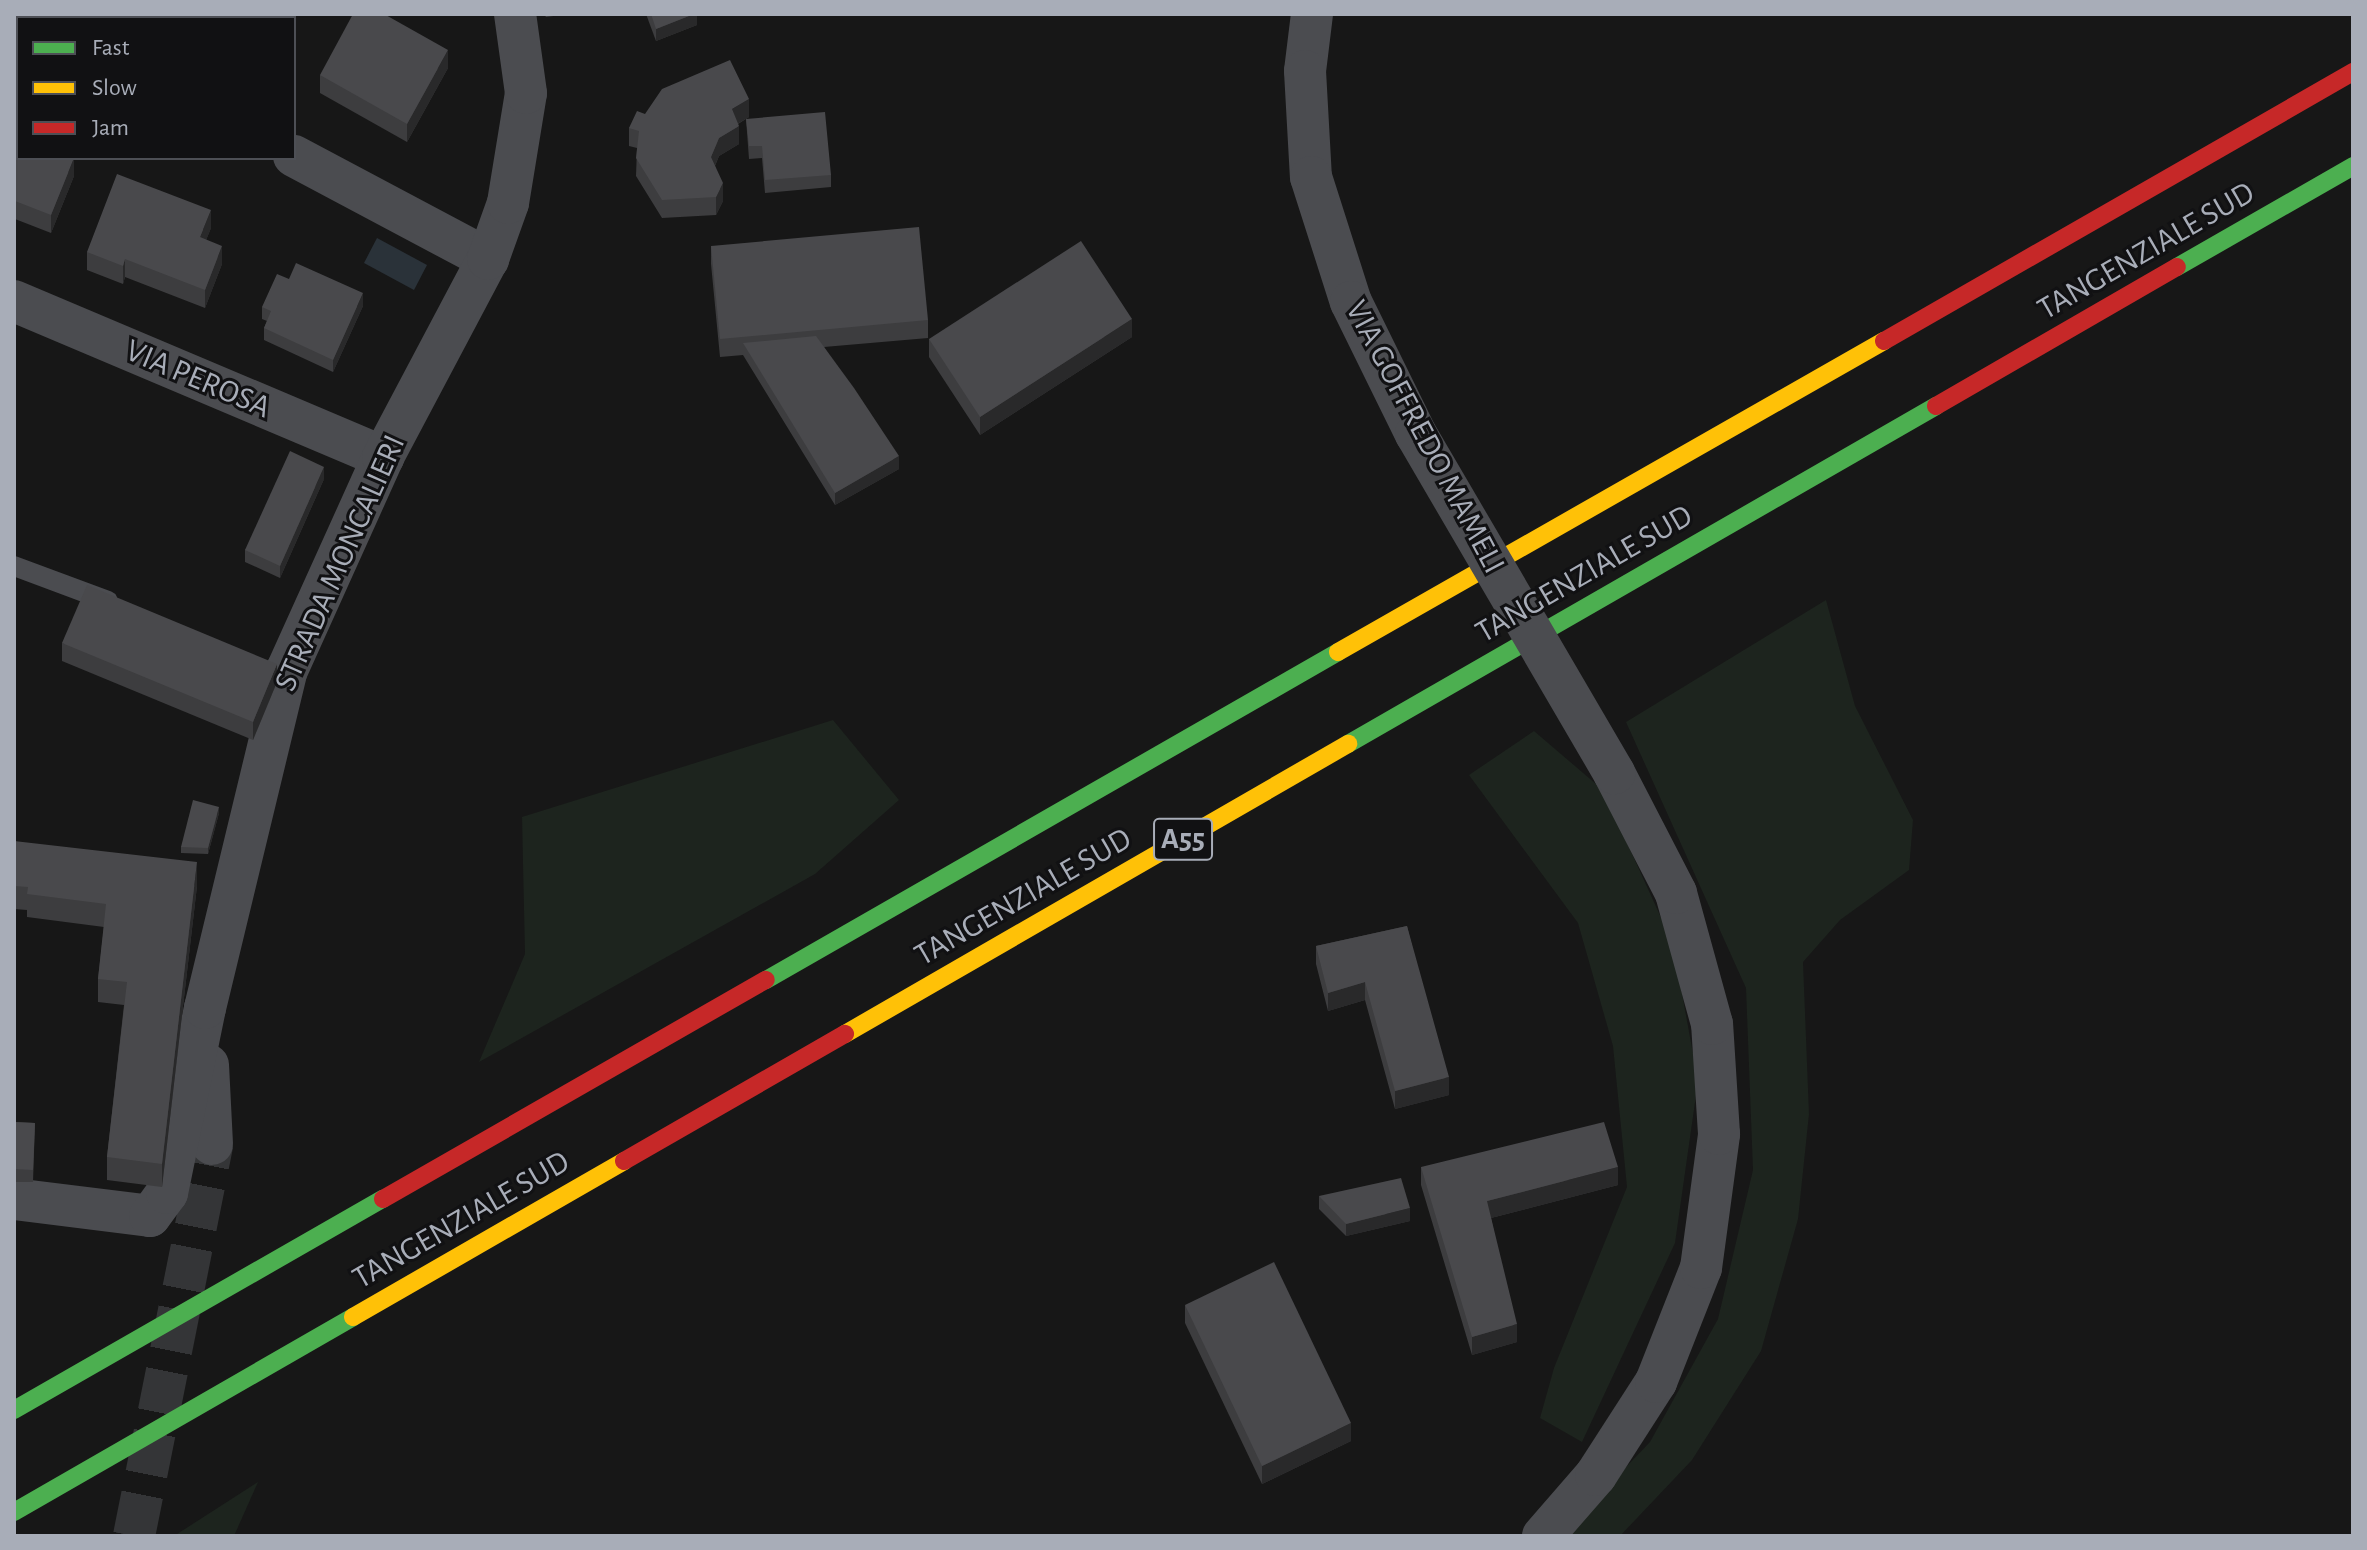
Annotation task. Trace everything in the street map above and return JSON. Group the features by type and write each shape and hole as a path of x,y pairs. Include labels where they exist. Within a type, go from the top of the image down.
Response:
{"highway":[{"name":"TANGENZIALE SUD","path":"14,1410 2353,72"},
{"name":"TANGENZIALE SUD","path":"14,1512 2353,166"}],"street":[{"name":"STRADA MONCALIERI","path":"14,1199 150,1216 167,1193 280,667 383,457 488,259 508,203 526,93 515,14"},
{"name":"VIA GOFFREDO MAMELI","path":"1312,14 1305,71 1311,177 1351,302 1416,434 1614,773 1676,893 1712,1024 1719,1134 1701,1268 1656,1382 1596,1475 1543,1536"},
{"path":"296,157 488,259"},
{"name":"VIA PEROSA","path":"14,301 383,457"},
{"path":"205,1008 212,1144"}],"lane":[{"path":"14,566 129,610"}],"shaded area":[{"path":"377,238 427,265 414,290 364,263"},
{"path":"1826,600 1855,706 1913,820 1909,870 1840,920 1803,962 1809,1114 1798,1219 1761,1351 1692,1460 1620,1536 1560,1536 1650,1442 1718,1319 1753,1170 1746,988 1626,722"},
{"path":"833,720 899,800 815,874 479,1062 525,954 522,817"},
{"path":"1534,731 1603,790 1673,944 1698,1081 1675,1243 1582,1442 1540,1418 1554,1368 1627,1187 1613,1046 1578,923 1469,775"},
{"path":"258,1482 234,1536 174,1536"}],"building":[{"path":"353,14 384,14 448,50 407,124 320,75"},
{"path":"651,14 694,14 656,29"},
{"path":"730,60 749,99 732,109 739,126 719,138 711,157 723,183 716,197 662,200 636,158 639,131 629,128 637,111 645,114 662,89"},
{"path":"825,112 831,175 765,180 762,146 749,146 746,119"},
{"path":"16,128 16,160 73,160 51,215 14,202"},
{"path":"117,174 211,210 200,237 222,246 205,290 125,259 123,266 87,252"},
{"path":"919,227 928,320 720,339 711,246"},
{"path":"1081,241 1132,319 980,417 929,339"},
{"path":"296,263 363,293 333,360 264,328 271,311 262,307 277,274 289,279"},
{"path":"816,336 899,456 835,493 743,343"},
{"path":"290,451 324,467 280,566 245,550"},
{"path":"87,585 277,664 253,722 62,643"},
{"path":"193,800 219,807 208,848 181,847"},
{"path":"14,841 197,862 162,1164 107,1157 127,982 98,979 106,904 27,894 28,887 14,886"},
{"path":"1407,926 1449,1077 1395,1091 1365,982 1328,993 1316,946"},
{"path":"14,1122 35,1123 33,1170 14,1169"},
{"path":"1604,1122 1618,1167 1487,1201 1517,1324 1472,1337 1421,1167"},
{"path":"1401,1178 1410,1208 1346,1224 1319,1196"},
{"path":"1274,1262 1351,1423 1262,1466 1185,1305"}],"tunnel":[{"path":"134,1536 212,1144"}],"traffic: fast":[{"path":"2177,267 2353,166"},
{"path":"1348,744 1936,406"},
{"path":"766,980 1338,652"},
{"path":"14,1410 383,1199"},
{"path":"14,1512 353,1317"}],"traffic: slow":[{"path":"1338,652 1884,341"},
{"path":"845,1034 1348,744"},
{"path":"353,1317 624,1161"}],"traffic: jam":[{"path":"1884,341 2353,72"},
{"path":"1936,406 2177,267"},
{"path":"383,1199 766,980"},
{"path":"624,1161 845,1034"}]}
